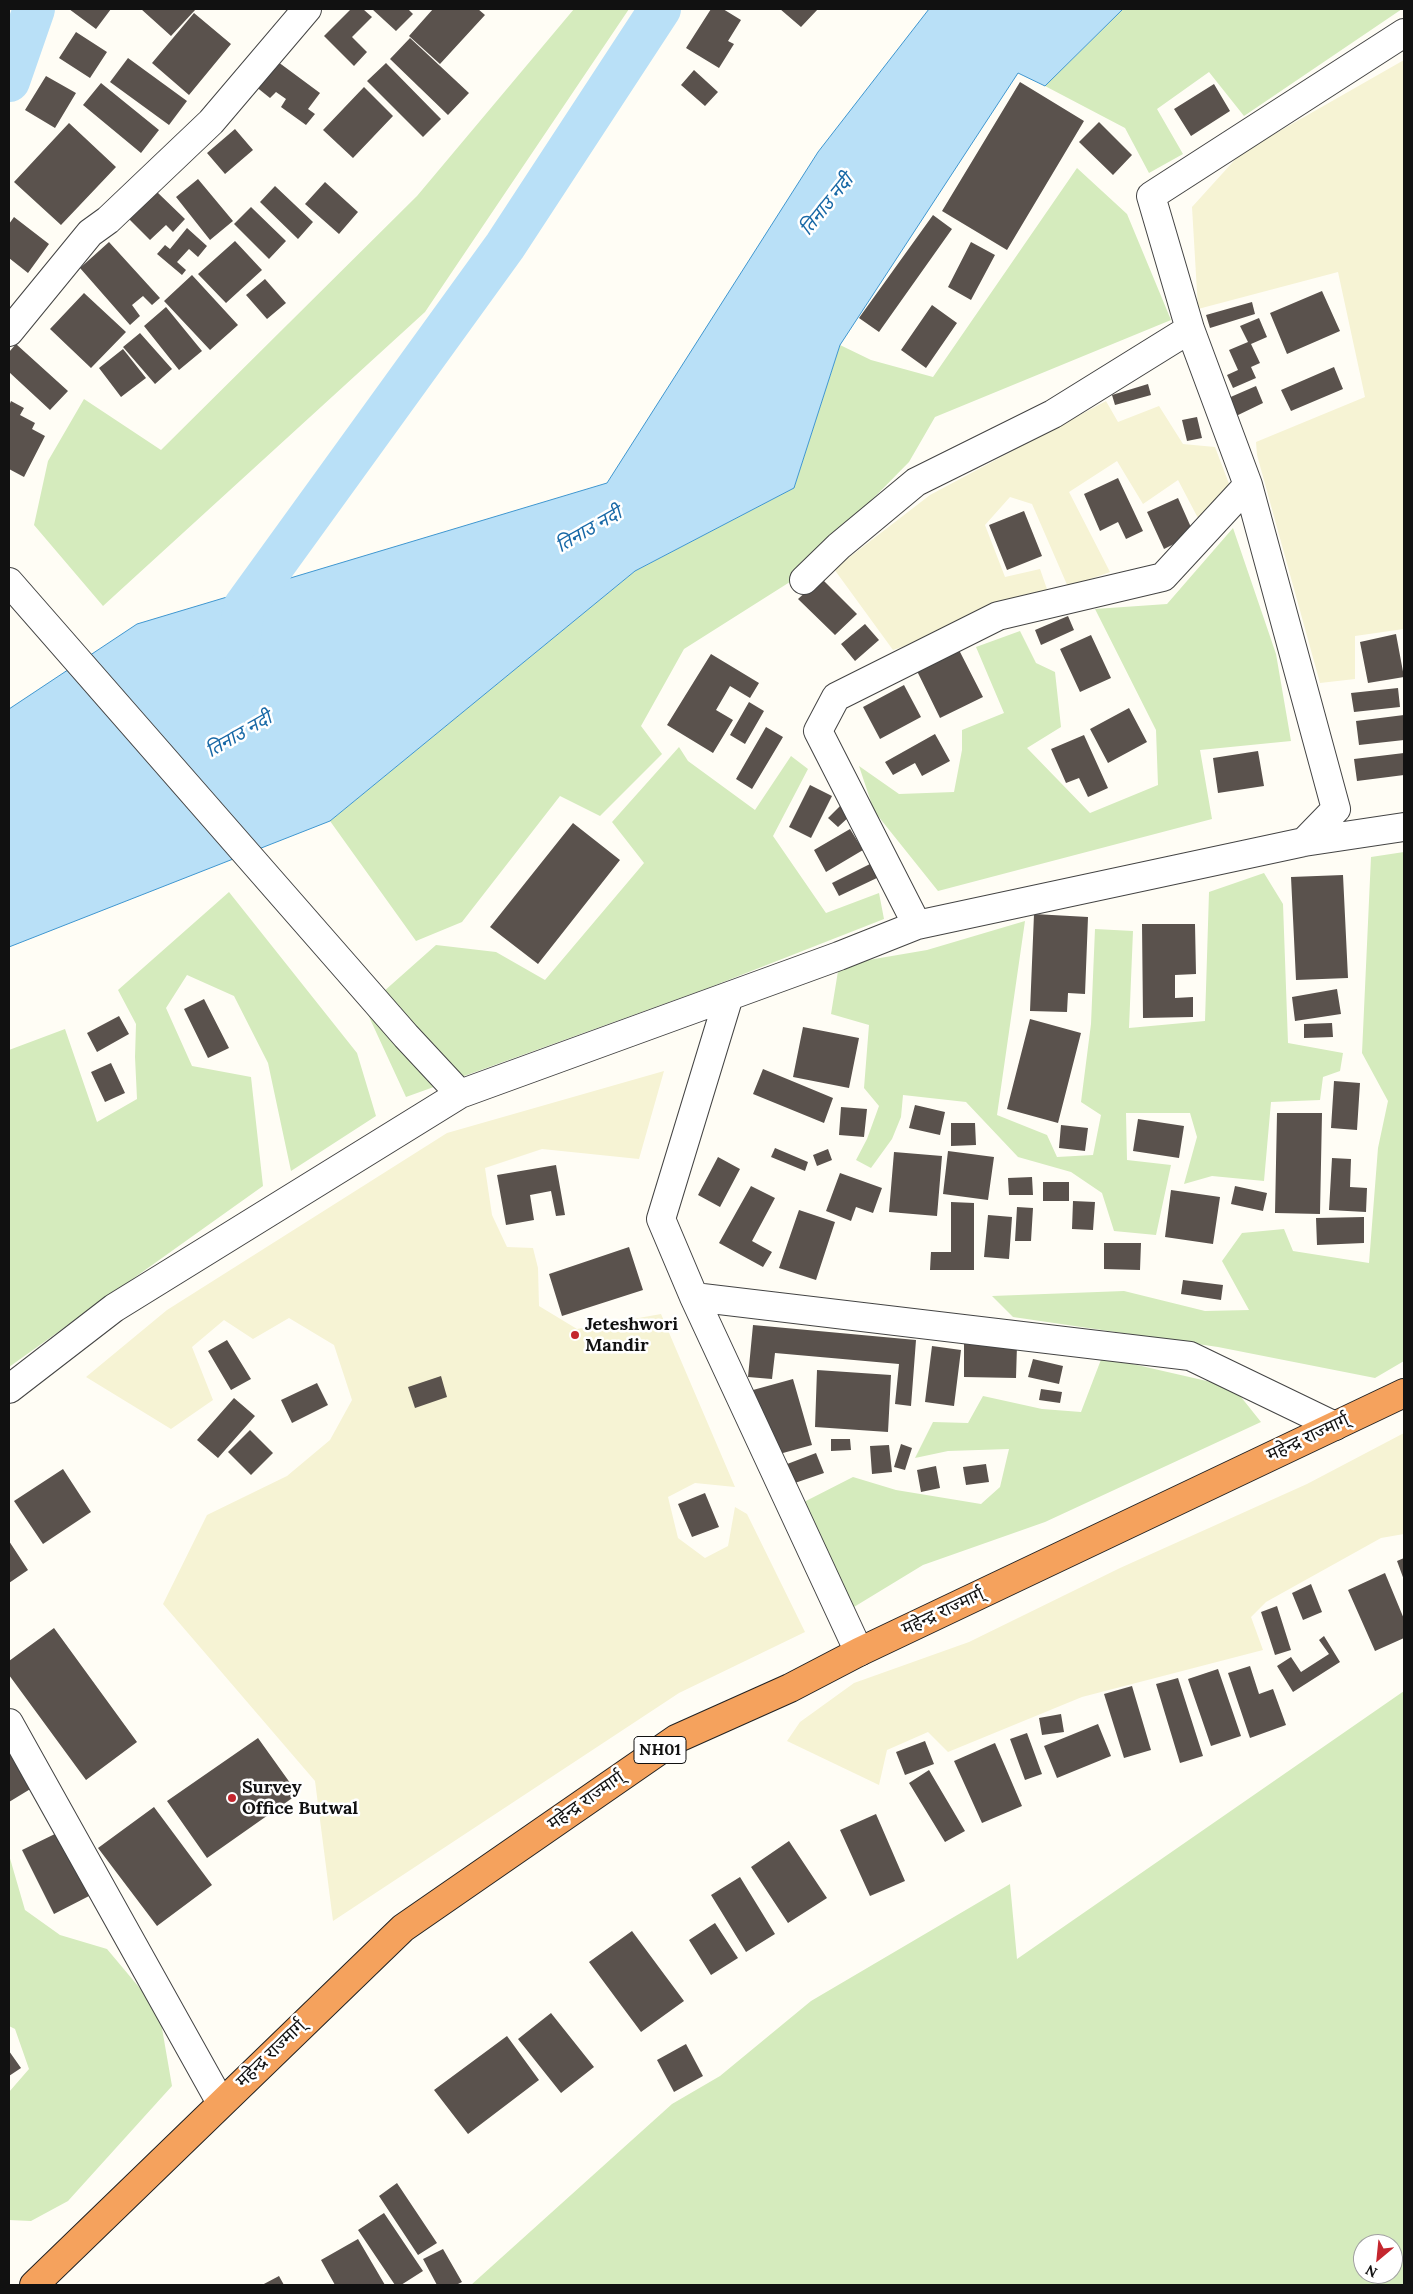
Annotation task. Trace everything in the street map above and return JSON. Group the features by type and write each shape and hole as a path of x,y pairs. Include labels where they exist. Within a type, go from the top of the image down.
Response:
{"highway":[{"name":"महेन्द्र राज्मार्ग्","path":"34,2285 403,1928 676,1739 790,1688 859,1652 1404,1393"}],"street":[{"path":"9,332 90,233 108,220 211,122 307,9"},
{"path":"1304,842 1336,809 1248,485 1190,329 1150,196 1404,33"},
{"path":"804,580 839,546 916,482 1053,414 1190,329"},
{"path":"917,925 818,731 836,697 998,616 1163,577 1248,485"},
{"path":"9,582 406,1036 460,1094"},
{"path":"9,1389 114,1308 460,1094 917,925 1304,842 1404,827"},
{"path":"729,996 661,1219 694,1297 859,1652"},
{"path":"694,1297 1190,1356 1335,1426"},
{"path":"9,1723 221,2103"}],"shaded area":[{"path":"1404,60 1404,629 1355,636 1355,679 1320,683 1257,455 1256,442 1365,397 1338,272 1198,309 1192,207 1241,153"},
{"path":"1106,401 1118,422 1159,406 1183,444 1215,447 1231,489 1199,520 1178,480 1143,504 1117,461 1069,492 1110,572 1068,587 1032,504 1010,497 985,525 1005,577 1040,569 1048,592 976,622 893,650 834,569 930,495"},
{"path":"664,1071 639,1159 542,1149 485,1168 492,1215 507,1247 533,1248 538,1268 539,1306 577,1329 661,1314 735,1487 695,1483 668,1497 678,1538 705,1558 728,1546 735,1507 747,1514 805,1632 679,1693 333,1921 315,1781 163,1604 207,1515 287,1476 330,1440 352,1400 334,1345 289,1318 253,1339 224,1320 192,1347 213,1400 171,1429 86,1377 167,1310 447,1133"},
{"path":"1404,1433 1404,1534 1381,1538 1266,1602 1251,1617 1263,1650 1082,1697 948,1752 928,1732 887,1750 879,1785 787,1741 800,1722 854,1683 969,1642 1120,1568 1307,1484"}],"green space":[{"path":"574,9 629,9 425,312 103,606 34,525 48,461 84,399 161,450 417,196"},
{"path":"1123,9 1402,9 1244,116 1209,72 1157,109 1183,154 1149,173 1125,128 1045,86"},
{"path":"1077,168 1127,214 1171,320 935,417 909,462 793,580 684,649 641,726 662,754 600,816 560,796 462,922 416,941 330,821 635,571 794,488 840,345 871,360 933,377"},
{"path":"1233,528 1276,654 1291,741 1200,750 1212,819 938,891 874,811 859,766 899,794 954,792 962,750 962,730 1004,713 976,647 1020,631 1036,663 1055,672 1061,727 1027,748 1090,813 1158,785 1156,730 1095,609 1167,604"},
{"path":"679,747 688,761 755,810 791,756 808,769 773,836 826,913 879,893 884,919 708,988 406,1097 365,1008 436,945 496,952 545,980 644,863 612,822"},
{"path":"1404,852 1404,1361 1375,1378 1218,1347 1013,1317 992,1296 1124,1291 1205,1311 1249,1310 1222,1261 1242,1233 1284,1229 1293,1251 1369,1263 1378,1148 1388,1101 1362,1053 1371,857"},
{"path":"1264,873 1283,904 1288,1043 1343,1053 1340,1071 1323,1077 1320,1100 1271,1102 1264,1181 1212,1176 1184,1184 1197,1137 1190,1113 1126,1113 1127,1160 1171,1165 1156,1235 1114,1231 1102,1193 1071,1172 1018,1157 966,1102 903,1095 901,1117 892,1139 871,1168 856,1160 867,1139 879,1106 864,1088 869,1025 831,1014 839,965 927,950 1025,921 997,1115 1047,1135 1057,1157 1093,1155 1101,1115 1081,1102 1091,1024 1095,929 1133,931 1129,1028 1205,1021 1209,892"},
{"path":"229,892 357,1053 376,1116 291,1171 268,1063 234,996 187,975 166,1008 192,1066 251,1077 263,1186 9,1367 9,1050 65,1029 97,1122 137,1099 136,1024 118,990"},
{"path":"1102,1357 1233,1387 1261,1422 1045,1522 923,1565 849,1610 802,1503 853,1477 896,1490 981,1504 1000,1487 1009,1449 948,1451 915,1458 933,1422 968,1423 983,1396 1042,1409 1081,1412"},
{"path":"1404,1691 1404,2285 471,2285 672,2104 720,2076 811,2001 1010,1884 1017,1959"},
{"path":"9,1855 25,1910 60,1935 107,1949 159,2011 172,2086 68,2201 31,2221 9,2220 9,2092 29,2069 15,2029 9,2026"}],"water":[{"name":"तिनाउ नदी","path":"929,9 1123,9 1045,86 1018,73 840,345 794,488 635,571 330,821 9,947 9,709 137,624 607,483 818,152"}],"building":[{"path":"69,9 111,9 96,29"},
{"path":"141,9 196,9 171,36"},
{"path":"351,9 363,9 372,17 352,37 367,52 354,66 324,36"},
{"path":"372,9 408,9 413,14 396,31"},
{"path":"433,9 478,9 485,15 440,64 409,36"},
{"path":"711,9 723,9 741,20 728,41 734,44 719,68 686,48"},
{"path":"780,9 818,9 801,27"},
{"path":"194,13 231,44 189,95 152,63"},
{"path":"76,32 107,52 90,78 59,58"},
{"path":"410,38 469,93 448,115 390,59"},
{"path":"270,56 320,93 308,109 315,114 306,125 281,107 286,99 276,92 270,98 250,82"},
{"path":"128,58 187,101 169,125 110,82"},
{"path":"386,63 441,119 423,137 367,81"},
{"path":"694,70 718,92 705,106 681,85"},
{"path":"46,76 76,93 55,128 25,110"},
{"path":"1020,82 1084,121 1007,250 942,211"},
{"path":"101,83 159,130 141,153 83,105"},
{"path":"1214,84 1230,111 1191,136 1174,109"},
{"path":"364,87 393,116 353,158 323,130"},
{"path":"1099,122 1132,155 1113,175 1079,142"},
{"path":"69,123 116,167 61,225 14,182"},
{"path":"235,129 253,150 225,174 207,153"},
{"path":"198,179 233,221 210,240 176,197"},
{"path":"325,182 358,212 339,234 305,204"},
{"path":"275,186 313,222 298,239 260,202"},
{"path":"157,192 185,219 173,232 166,225 150,240 129,219"},
{"path":"251,207 286,241 269,259 234,224"},
{"path":"933,215 952,229 879,332 859,318"},
{"path":"14,217 49,244 28,273 9,258 9,224"},
{"path":"187,228 207,246 198,257 189,249 177,262 186,270 182,275 157,254 165,245 170,249"},
{"path":"235,241 262,270 226,303 198,274"},
{"path":"109,242 160,298 152,305 143,296 132,305 140,316 130,325 80,268"},
{"path":"971,242 995,255 971,300 948,287"},
{"path":"192,275 238,325 210,350 164,301"},
{"path":"265,279 286,303 267,319 246,295"},
{"path":"1322,291 1340,331 1287,354 1270,313"},
{"path":"84,293 126,332 91,368 50,329"},
{"path":"1252,302 1255,314 1210,328 1206,315"},
{"path":"932,305 957,323 926,368 901,350"},
{"path":"166,307 202,351 179,370 144,326"},
{"path":"1259,318 1267,337 1251,344 1260,363 1251,367 1256,378 1233,388 1227,375 1238,370 1229,350 1248,342 1240,326"},
{"path":"140,333 172,369 155,384 123,347"},
{"path":"16,344 68,391 50,410 9,372 9,352"},
{"path":"123,349 146,378 121,397 99,368"},
{"path":"1334,367 1343,389 1291,411 1281,390"},
{"path":"1148,384 1151,395 1115,405 1112,395"},
{"path":"1256,386 1263,403 1234,417 1226,399"},
{"path":"11,401 24,408 20,415 35,423 32,429 45,436 24,477 9,469 9,406"},
{"path":"1197,417 1202,438 1187,441 1182,420"},
{"path":"1118,478 1143,531 1126,539 1118,522 1100,531 1084,494"},
{"path":"1178,498 1194,534 1164,549 1147,512"},
{"path":"1024,511 1042,556 1007,570 989,525"},
{"path":"821,578 857,614 835,635 798,599"},
{"path":"1068,616 1074,630 1041,645 1035,630"},
{"path":"865,624 879,640 855,661 841,644"},
{"path":"1396,634 1404,677 1368,683 1360,642"},
{"path":"1091,635 1111,678 1080,692 1060,649"},
{"path":"959,650 983,697 940,718 917,671"},
{"path":"711,654 759,683 750,698 730,686 716,710 733,720 713,753 667,725"},
{"path":"904,685 921,717 880,739 863,707"},
{"path":"1398,688 1400,707 1354,712 1351,693"},
{"path":"749,702 764,711 745,744 730,735"},
{"path":"1129,708 1147,742 1108,763 1090,729"},
{"path":"1404,715 1404,740 1359,745 1356,721"},
{"path":"766,727 783,737 752,789 736,779"},
{"path":"935,734 950,761 922,776 915,763 893,775 885,762"},
{"path":"1084,735 1108,788 1088,797 1079,778 1066,783 1051,749"},
{"path":"1258,751 1264,786 1218,793 1213,758"},
{"path":"1404,753 1404,775 1357,781 1354,759"},
{"path":"810,785 832,796 811,838 789,827"},
{"path":"841,805 851,815 838,827 828,818"},
{"path":"573,823 620,860 538,964 490,927"},
{"path":"850,829 863,850 826,872 814,850"},
{"path":"872,863 879,877 839,896 832,883"},
{"path":"1343,875 1348,978 1296,980 1291,877"},
{"path":"1034,914 1088,917 1085,994 1068,993 1067,1012 1030,1011"},
{"path":"1142,924 1195,924 1196,974 1175,975 1175,998 1193,997 1193,1017 1143,1018"},
{"path":"1337,989 1341,1014 1295,1021 1292,997"},
{"path":"204,999 229,1048 208,1058 184,1009"},
{"path":"119,1016 129,1034 97,1052 87,1033"},
{"path":"1030,1019 1081,1033 1058,1123 1007,1109"},
{"path":"1332,1023 1333,1037 1304,1038 1304,1024"},
{"path":"803,1027 859,1038 849,1088 793,1077"},
{"path":"111,1063 125,1093 105,1102 91,1072"},
{"path":"763,1069 833,1098 824,1123 753,1094"},
{"path":"1334,1081 1360,1083 1357,1130 1331,1128"},
{"path":"915,1105 945,1112 940,1135 909,1128"},
{"path":"841,1107 867,1109 864,1137 839,1135"},
{"path":"1277,1113 1322,1113 1320,1214 1275,1213"},
{"path":"1138,1119 1184,1126 1179,1158 1133,1151"},
{"path":"951,1123 975,1123 976,1145 951,1146"},
{"path":"1061,1125 1088,1128 1085,1151 1059,1148"},
{"path":"775,1148 808,1162 805,1171 771,1157"},
{"path":"828,1149 832,1160 817,1166 813,1155"},
{"path":"948,1151 994,1157 988,1200 943,1194"},
{"path":"894,1152 942,1156 937,1216 889,1212"},
{"path":"718,1157 740,1169 720,1207 698,1195"},
{"path":"1332,1158 1351,1159 1350,1187 1367,1188 1366,1212 1329,1210"},
{"path":"556,1165 565,1215 556,1216 551,1191 530,1195 534,1220 506,1225 497,1175"},
{"path":"840,1173 882,1188 873,1213 856,1207 851,1221 826,1211"},
{"path":"1032,1177 1033,1195 1009,1195 1008,1178"},
{"path":"1043,1182 1069,1182 1069,1201 1043,1201"},
{"path":"751,1186 775,1198 752,1241 772,1252 763,1267 719,1243"},
{"path":"1235,1186 1267,1193 1263,1211 1231,1204"},
{"path":"1171,1190 1220,1197 1213,1244 1165,1237"},
{"path":"1073,1201 1095,1202 1093,1230 1072,1229"},
{"path":"951,1202 974,1203 974,1270 930,1270 931,1252 951,1252"},
{"path":"1017,1207 1033,1208 1031,1241 1015,1241"},
{"path":"799,1210 835,1222 816,1280 779,1268"},
{"path":"988,1215 1012,1217 1009,1259 984,1257"},
{"path":"1364,1217 1364,1243 1317,1245 1316,1218"},
{"path":"1104,1243 1141,1243 1140,1270 1104,1269"},
{"path":"629,1247 643,1290 562,1316 549,1274"},
{"path":"1183,1280 1223,1285 1221,1300 1181,1294"},
{"path":"753,1325 916,1340 911,1406 895,1404 899,1364 775,1353 772,1379 748,1377"},
{"path":"227,1340 251,1379 231,1390 208,1351"},
{"path":"964,1344 1017,1345 1016,1378 964,1377"},
{"path":"932,1346 961,1350 954,1406 925,1402"},
{"path":"1033,1359 1063,1366 1059,1384 1028,1377"},
{"path":"817,1370 891,1375 888,1432 815,1427"},
{"path":"441,1376 447,1397 415,1408 408,1387"},
{"path":"793,1379 812,1445 772,1456 753,1390"},
{"path":"317,1383 328,1405 292,1423 281,1400"},
{"path":"1041,1389 1062,1392 1060,1403 1039,1400"},
{"path":"234,1398 255,1416 218,1458 197,1440"},
{"path":"250,1430 273,1453 251,1475 228,1452"},
{"path":"831,1439 850,1439 851,1450 831,1451"},
{"path":"901,1444 912,1448 905,1470 894,1467"},
{"path":"889,1445 892,1472 872,1474 870,1446"},
{"path":"816,1453 824,1473 789,1485 782,1466"},
{"path":"986,1464 989,1482 966,1485 963,1467"},
{"path":"936,1466 940,1488 921,1492 917,1470"},
{"path":"63,1469 91,1512 43,1544 14,1501"},
{"path":"705,1493 719,1527 692,1537 678,1504"},
{"path":"9,1541 28,1570 9,1583"},
{"path":"1404,1558 1404,1580 1397,1561"},
{"path":"1385,1573 1404,1619 1404,1638 1375,1651 1348,1590"},
{"path":"1311,1584 1322,1612 1303,1620 1292,1593"},
{"path":"1277,1606 1291,1650 1275,1655 1261,1612"},
{"path":"54,1628 137,1742 86,1780 9,1675 9,1661"},
{"path":"1324,1636 1340,1662 1293,1692 1277,1666 1291,1657 1301,1672 1329,1654 1319,1640"},
{"path":"1250,1666 1259,1694 1273,1689 1286,1725 1250,1738 1228,1673"},
{"path":"1218,1669 1241,1736 1211,1746 1188,1679"},
{"path":"1178,1678 1203,1756 1180,1763 1156,1684"},
{"path":"1132,1686 1151,1750 1124,1758 1104,1694"},
{"path":"1061,1714 1064,1732 1042,1735 1039,1718"},
{"path":"1098,1724 1111,1756 1057,1778 1044,1746"},
{"path":"1027,1733 1042,1774 1025,1780 1010,1739"},
{"name":"Survey Office Butwal","path":"258,1738 298,1794 207,1858 167,1801"},
{"path":"925,1741 934,1764 905,1775 896,1752"},
{"path":"995,1743 1022,1806 982,1823 954,1761"},
{"path":"9,1748 32,1788 9,1802"},
{"path":"929,1770 965,1831 945,1842 909,1783"},
{"path":"154,1807 212,1885 157,1926 98,1848"},
{"path":"876,1814 905,1881 870,1896 840,1830"},
{"path":"59,1832 91,1895 54,1914 22,1850"},
{"path":"789,1841 827,1898 788,1923 751,1867"},
{"path":"740,1877 775,1934 746,1952 711,1895"},
{"path":"715,1923 738,1958 711,1975 689,1940"},
{"path":"632,1931 684,2001 641,2032 589,1962"},
{"path":"551,2013 594,2067 561,2093 518,2039"},
{"path":"507,2036 539,2080 468,2134 434,2090"},
{"path":"686,2044 703,2076 674,2092 657,2060"},
{"path":"9,2051 21,2068 9,2076"},
{"path":"397,2183 437,2243 418,2255 379,2196"},
{"path":"384,2213 423,2271 401,2285 395,2285 358,2230"},
{"path":"358,2239 385,2285 335,2285 321,2260"},
{"path":"443,2249 462,2282 456,2285 437,2285 423,2259"},
{"path":"279,2276 284,2285 262,2285"}],"waterway":[{"path":"9,81 34,9"},
{"path":"239,641 244,607 505,246 660,9"}],"place":[{"name":"Jeteshwori Mandir","path":"575,1335"},
{"name":"Survey Office Butwal","path":"232,1798"}]}
